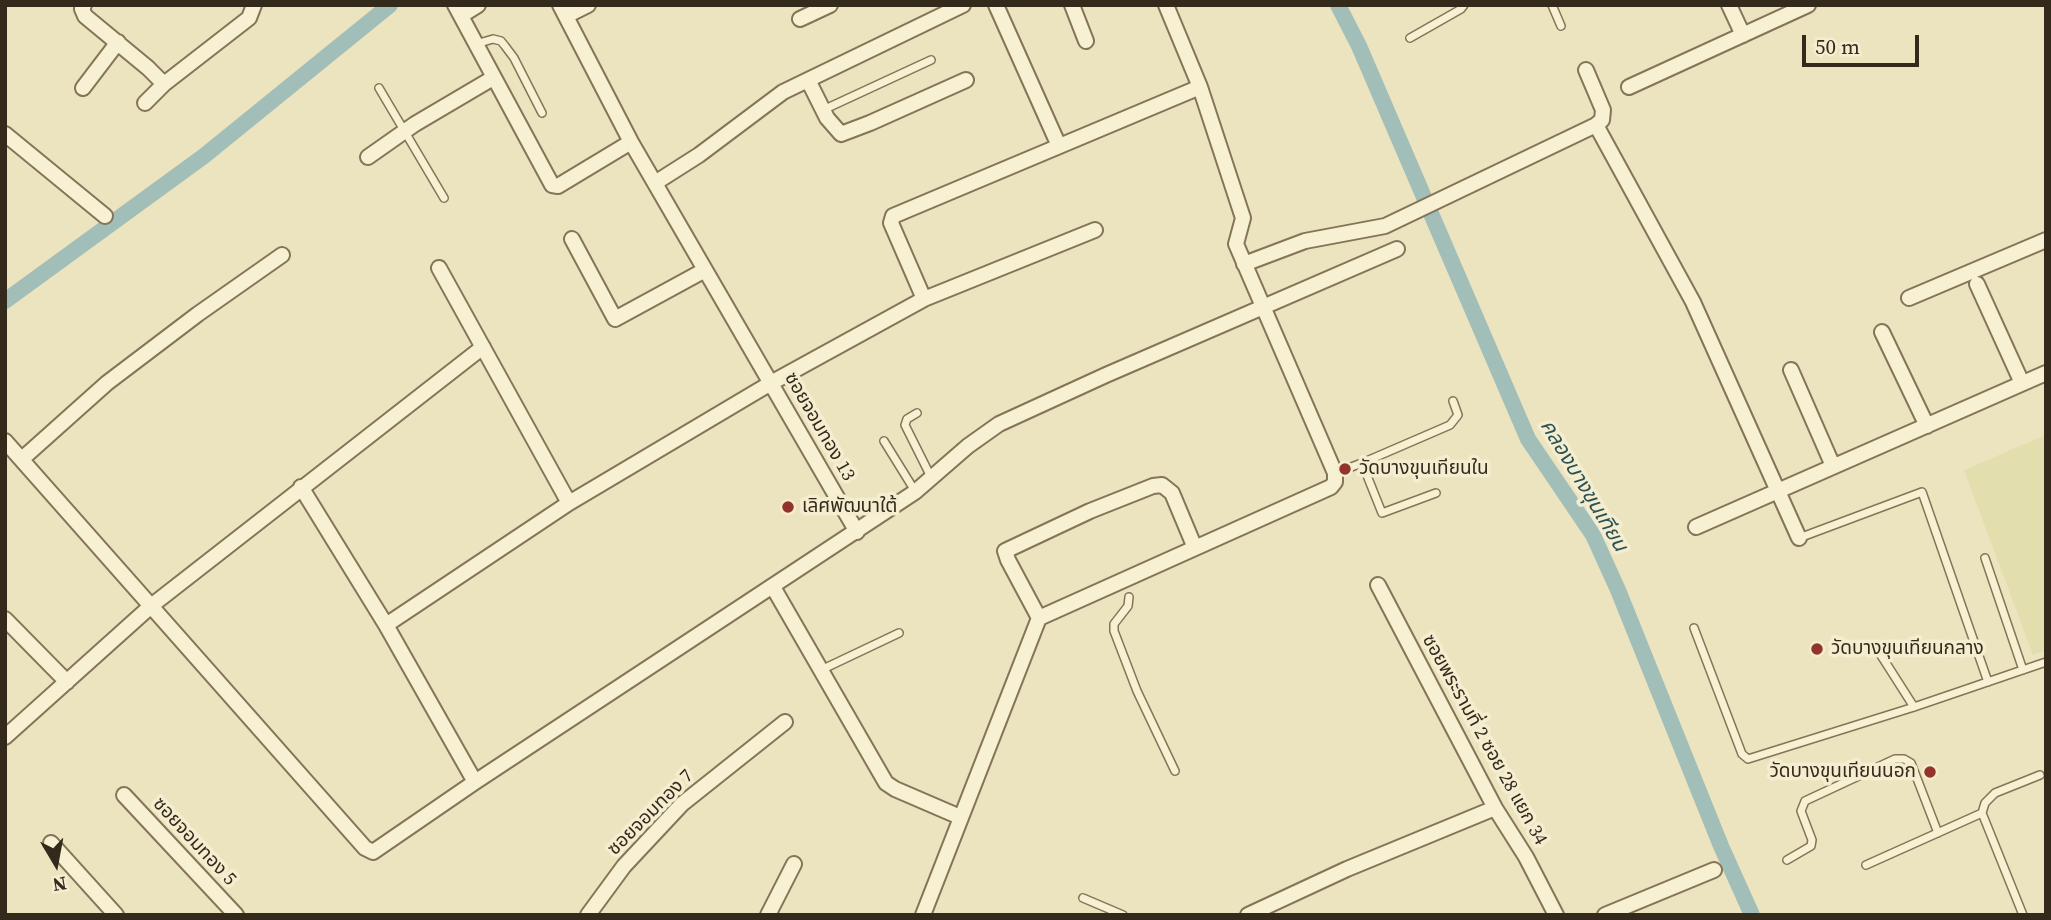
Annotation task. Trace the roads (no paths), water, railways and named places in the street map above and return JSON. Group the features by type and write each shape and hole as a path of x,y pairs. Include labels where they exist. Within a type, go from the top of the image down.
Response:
{"street":[{"path":"84,5 82,9 85,16 164,83"},
{"path":"145,103 164,83 249,19 254,5"},
{"path":"478,5 459,10 552,185 558,186 631,142"},
{"path":"563,11 588,5"},
{"path":"800,19 830,5"},
{"path":"655,183 699,155 783,92 963,5"},
{"path":"996,5 1059,146"},
{"path":"1072,5 1086,41"},
{"path":"923,915 1039,618 1124,584 1195,548 1331,487 1335,482 1335,472 1236,242 1243,218 1200,87 1166,5"},
{"path":"1729,5 1743,35"},
{"path":"1629,87 1808,5"},
{"name":"ซอยจอมทอง 13","path":"563,11 631,142 857,531"},
{"path":"83,88 118,43"},
{"path":"1244,264 1305,241 1385,226 1596,125 1602,120 1603,110 1586,70"},
{"path":"368,157 405,131 493,78"},
{"path":"808,80 823,110 841,134 966,80"},
{"path":"924,299 891,223 893,216 1200,87"},
{"path":"1596,125 1693,302 1799,538"},
{"path":"5,134 105,216"},
{"path":"386,625 569,503 771,383 924,299 1095,230"},
{"path":"572,239 615,319 705,270"},
{"path":"1909,298 2046,240"},
{"path":"5,441 368,850 376,851 475,782 915,492 968,446 999,424 1106,374 1264,308 1397,248"},
{"path":"22,460 107,383 282,255"},
{"path":"439,268 569,503"},
{"path":"1977,284 2022,383"},
{"path":"1882,332 1927,426"},
{"path":"5,737 151,606 483,347"},
{"path":"1791,370 1833,466"},
{"path":"1696,527 2046,373"},
{"path":"1039,618 1004,553 1008,548 1153,486 1162,485 1172,493 1195,548"},
{"path":"301,487 386,625 475,782"},
{"name":"ซอยพระรามที่ 2 ซอย 28 แยก 34","path":"1378,585 1495,808 1526,857 1556,915"},
{"path":"773,587 886,783 960,817"},
{"path":"5,619 67,682"},
{"name":"ซอยจอมทอง 7","path":"589,915 624,866 682,804 785,722"},
{"name":"ซอยจอมทอง 5","path":"124,795 236,915"},
{"path":"1248,915 1347,869 1495,808"},
{"path":"51,843 116,915"},
{"path":"768,915 794,864"},
{"path":"1605,915 1714,870"}],"lane":[{"path":"1410,38 1464,5"},
{"path":"1552,5 1561,26"},
{"path":"476,44 492,39 506,46 542,113"},
{"path":"823,110 931,60"},
{"path":"379,88 444,198"},
{"path":"1335,472 1453,423 1458,415 1453,401"},
{"path":"917,413 907,419 905,425 931,478"},
{"path":"884,441 915,492"},
{"path":"1362,463 1382,513 1436,493"},
{"path":"1799,538 1922,492 1988,682"},
{"path":"1985,558 2023,670"},
{"path":"1129,597 1128,606 1114,624 1114,631 1137,691 1175,771"},
{"path":"1694,628 1742,754 1748,759 1914,708 2046,662"},
{"path":"821,670 899,633"},
{"path":"1877,649 1914,708"},
{"path":"1787,860 1811,846 1812,840 1801,811 1805,801 1895,759 1904,759 1911,763 1938,833"},
{"path":"2023,915 1982,814 1985,803 1995,793 2040,775"},
{"path":"1866,864 1982,814"},
{"path":"1083,898 1123,915"}],"waterway":[{"path":"5,301 204,156 390,5"},
{"name":"คลองบางขุนเทียน","path":"1338,5 1359,46 1528,439 1593,535 1752,915"}],"place":[{"name":"วัดบางขุนเทียนใน","path":"1345,469"},
{"name":"เลิศพัฒนาใต้","path":"788,507"},
{"name":"วัดบางขุนเทียนกลาง","path":"1817,649"},
{"name":"วัดบางขุนเทียนนอก","path":"1930,772"}]}
